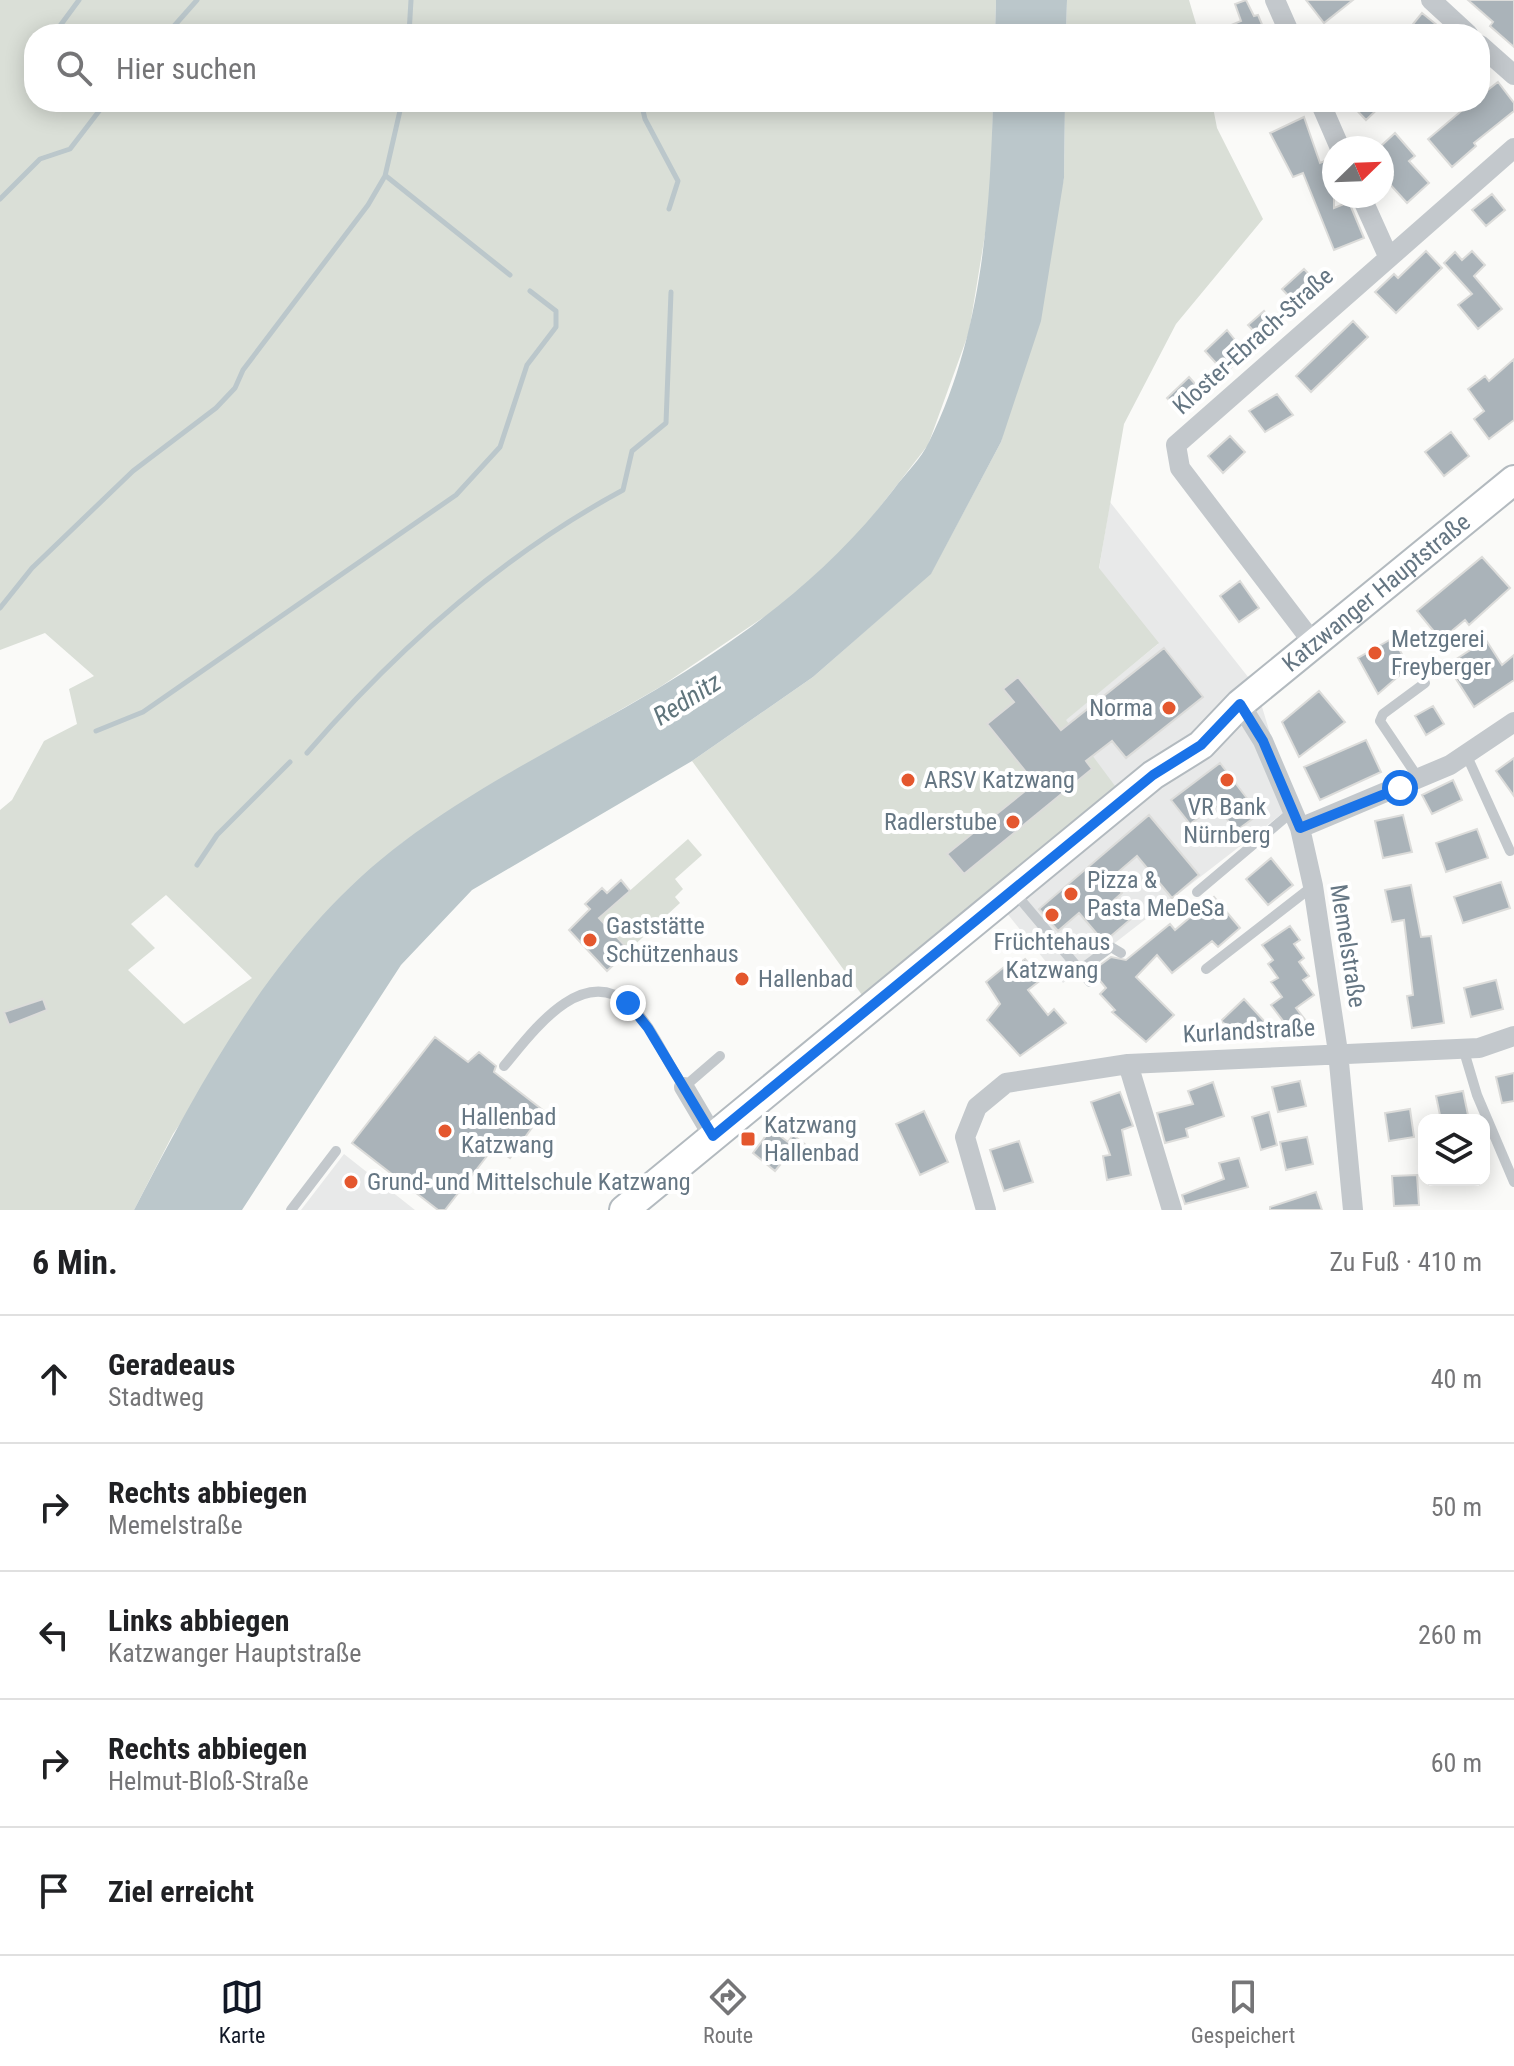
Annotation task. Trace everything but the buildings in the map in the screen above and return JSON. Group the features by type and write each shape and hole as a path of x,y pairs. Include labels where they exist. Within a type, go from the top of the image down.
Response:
{"main road":[{"name":"Katzwanger Hauptstraße","path":"624,1210 1153,775 1171,751 1191,732 1207,720 1240,704 1514,480"}],"street":[{"path":"1275,0 1286,24"},
{"path":"1431,0 1457,24"},
{"path":"1490,54 1514,75"},
{"path":"1324,112 1335,136"},
{"name":"Kloster-Ebrach-Straße","path":"1314,644 1180,468 1176,445 1514,148"},
{"path":"1366,208 1388,256"},
{"name":"Memelstraße","path":"1240,704 1263,741 1297,820 1313,886 1338,1052 1353,1210"},
{"path":"1297,820 1419,779 1466,754 1514,722"},
{"name":"Kurlandstraße","path":"986,1210 965,1137 977,1107 1006,1083 1128,1064 1338,1052 1479,1048 1514,1036"},
{"path":"1128,1064 1172,1210"},
{"path":"684,1087 713,1136"}],"lane":[{"path":"1419,779 1380,721 1383,714 1425,683"},
{"path":"1466,754 1510,851"},
{"path":"1197,892 1297,820"},
{"path":"1206,969 1313,886"},
{"path":"1013,890 1090,982"},
{"path":"1080,970 1111,947 1121,953"},
{"path":"504,1066 549,1012 574,998 604,993 628,1003 684,1087 720,1056"},
{"path":"1463,1048 1477,1095 1514,1182"},
{"path":"291,1210 336,1151"}],"shaded area":[{"path":"0,0 996,0 995,24 24,24 24,112 993,112 991,198 969,332 928,445 859,534 785,603 660,687 506,776 402,843 327,912 173,1134 134,1210 0,1210 0,810 12,800 44,741 77,724 69,689 94,676 45,633 0,650","holes":["166,895 252,978 184,1024 128,970 155,948 131,924"]},
{"path":"1067,0 1189,0 1196,24 1066,24"},
{"path":"1065,112 1214,112 1217,128 1263,219 1176,324 1124,424 1099,568 1159,643 1066,720 1124,798 870,1006 692,761 813,677 931,573 1001,442 1064,178"},
{"path":"1110,502 1256,687 1292,806 1063,983 998,902 1065,720 1158,644 1099,569"},
{"path":"688,839 702,855 675,879 683,889 675,897 680,903 629,950 599,918"},
{"name":"Grund- und Mittelschule Katzwang","path":"344,1154 415,1210 301,1210"}],"water":[{"path":"996,0 1067,0 1066,24 995,24"},
{"name":"Rednitz","path":"993,112 1065,112 1064,178 1041,321 1001,442 931,574 813,677 692,761 472,890 401,965 242,1210 134,1210 188,1109 248,1010 318,920 359,879 403,842 464,800 657,689 723,647 815,575 869,519 929,442 947,402 971,319 989,189"}],"waterway":[{"path":"61,24 79,0"},
{"path":"176,24 197,0"},
{"path":"410,24 411,0"},
{"path":"0,199 40,159 70,149 98,112"},
{"path":"0,608 32,568 133,471 216,408 235,388 243,370 368,205 385,176 400,112"},
{"path":"643,112 678,181 669,209"},
{"path":"386,176 510,275"},
{"path":"96,731 143,712 456,495 500,447 527,365 556,327 556,311 530,291"},
{"path":"307,753 377,678 453,607 536,544 623,490 632,451 666,423 671,292"},
{"path":"197,865 217,835 290,762"}],"place":[{"name":"Metzgerei Freyberger","path":"1375,653"},
{"name":"Norma","path":"1169,708"},
{"name":"ARSV Katzwang","path":"908,780"},
{"name":"VR Bank Nürnberg","path":"1227,780"},
{"name":"Radlerstube","path":"1013,822"},
{"name":"Pizza & Pasta MeDeSa","path":"1071,894"},
{"name":"Früchtehaus Katzwang","path":"1052,915"},
{"name":"Gaststätte Schützenhaus","path":"590,940"},
{"name":"Hallenbad","path":"742,979"},
{"name":"Hallenbad Katzwang","path":"445,1131"},
{"name":"Katzwang Hallenbad","path":"748,1139"},
{"name":"Grund- und Mittelschule Katzwang","path":"351,1182"}],"route":[{"path":"628,1003 648,1028 713,1136 1153,775 1201,745 1240,704 1263,741 1300,828 1400,788"}]}
